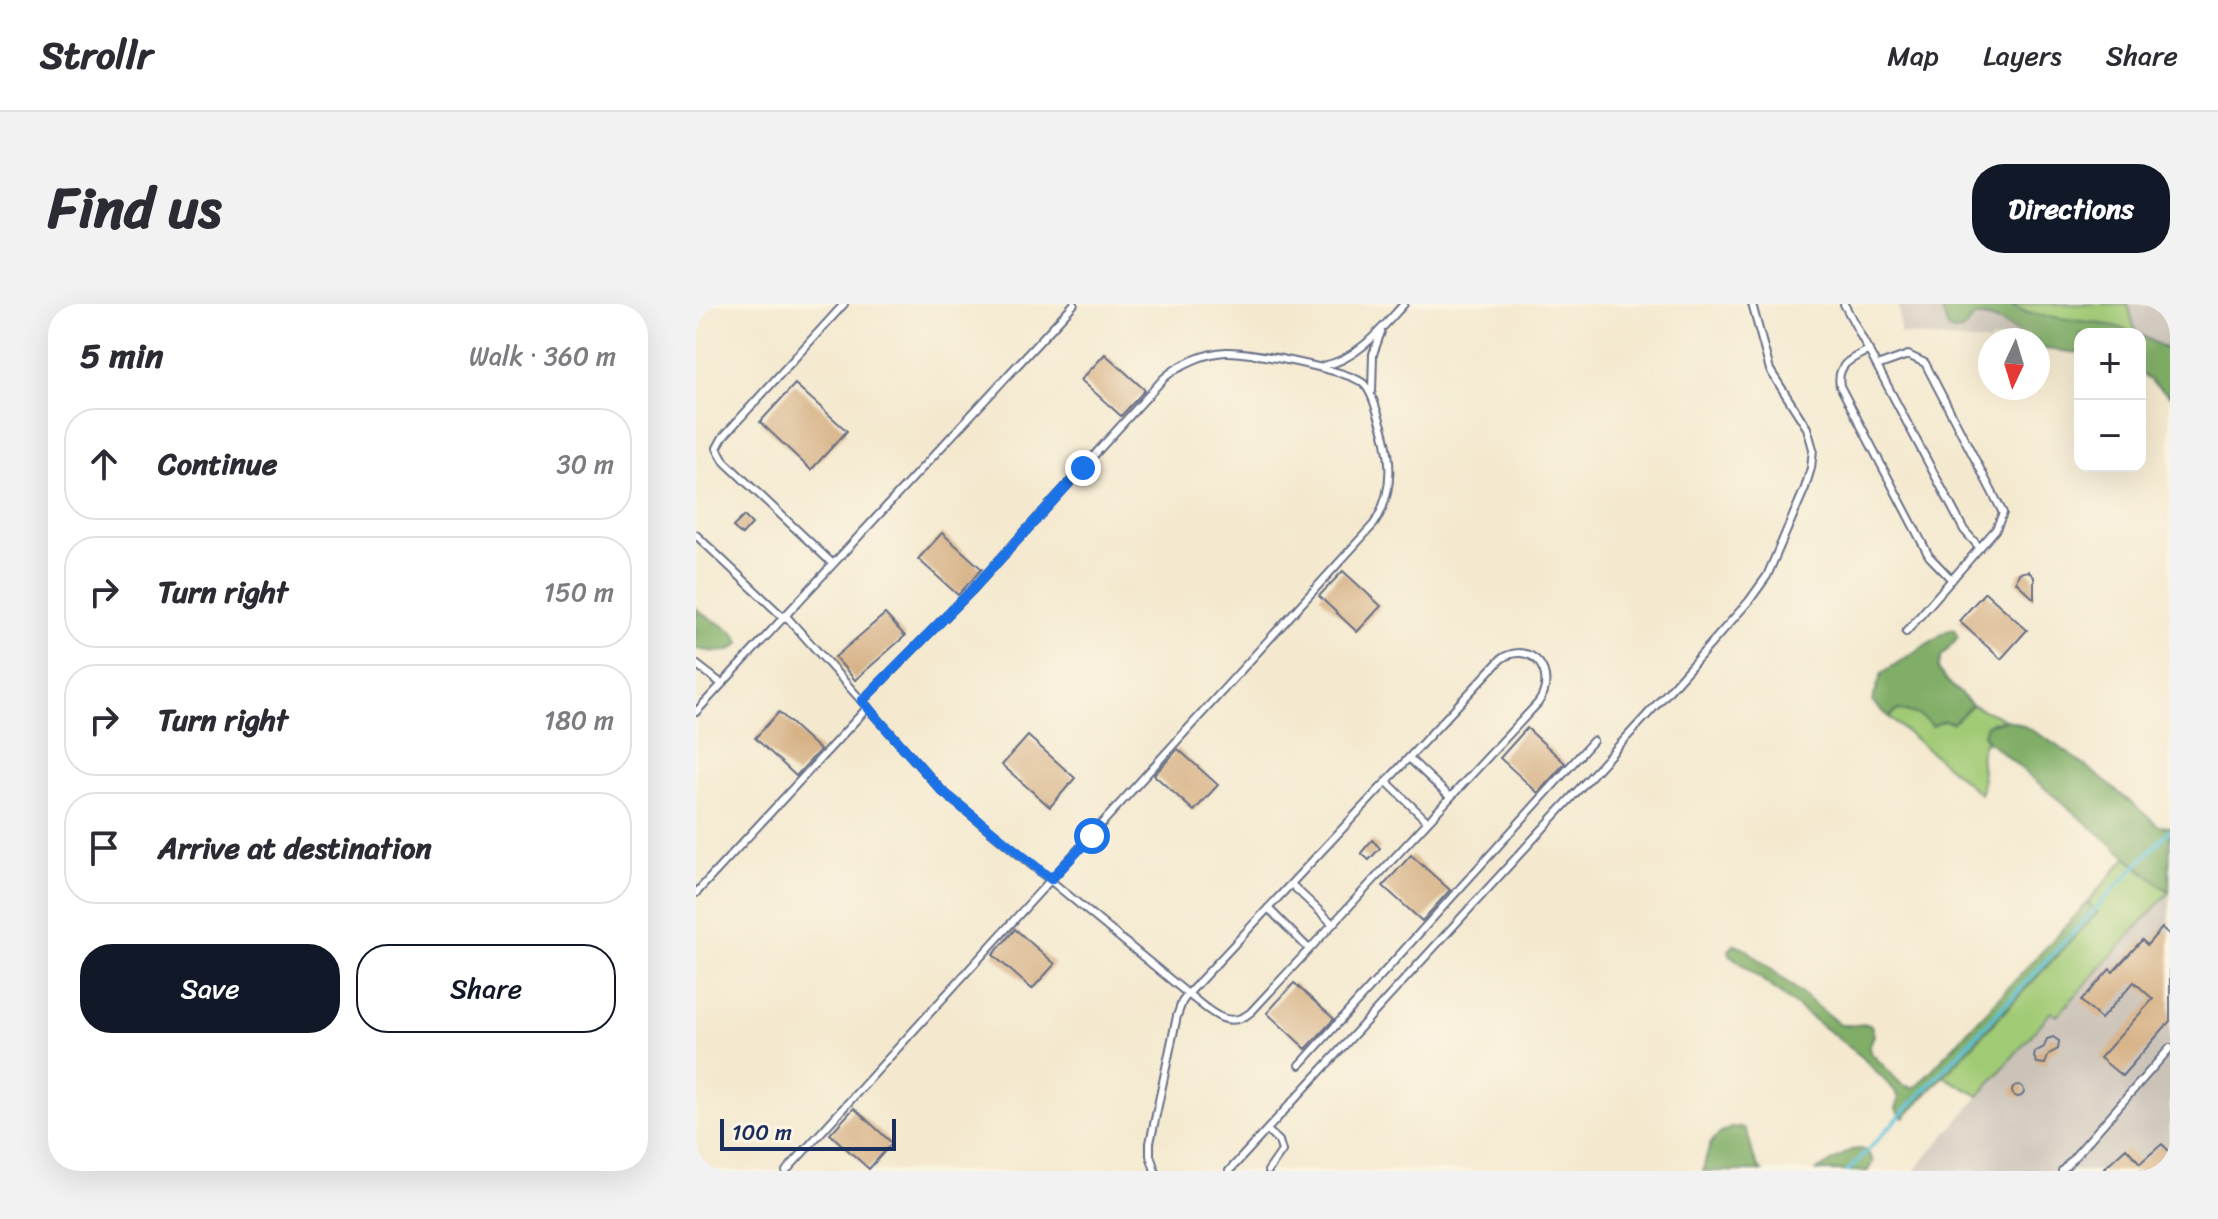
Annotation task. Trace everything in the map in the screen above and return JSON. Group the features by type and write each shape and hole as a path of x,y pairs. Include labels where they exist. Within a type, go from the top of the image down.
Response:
{"lane":[{"path":"833,564 725,462 717,448 723,437 844,304"},
{"path":"696,712 1074,304"},
{"path":"1315,366 1335,363 1351,355 1404,304"},
{"path":"1229,1171 1669,691 1749,601 1767,576 1805,488 1813,449 1807,428 1770,370 1752,304"},
{"path":"1844,304 1964,530 1980,548"},
{"path":"786,1171 1377,520 1387,496 1390,469 1371,380 1373,354 1387,323"},
{"path":"1869,350 1844,363 1839,372 1840,386 1929,556 1952,580"},
{"path":"696,893 865,704 1176,368 1226,352 1315,366 1355,378 1365,385 1374,401"},
{"path":"1877,366 1908,355 1919,358 1927,367 2002,510 1998,526 1906,632"},
{"path":"696,535 785,617 942,791 1188,994 1220,1018 1240,1019 1251,1012 1541,699 1546,679 1539,663 1522,654 1504,657 1188,994 1177,1016 1150,1147 1155,1171"},
{"path":"696,664 722,684"},
{"path":"1300,1065 1593,741"},
{"path":"1409,758 1449,796"},
{"path":"1387,782 1427,821"},
{"path":"1291,884 1332,923"},
{"path":"1268,908 1309,949"},
{"path":"2062,1171 2170,1048"},
{"path":"1267,1130 1279,1141 1282,1151 1268,1171"}],"shaded area":[{"path":"1899,304 2170,304 2170,396 2146,378 2146,328 2074,328 2074,335 2050,338 2050,328 1978,328 1978,342 1900,334"},
{"path":"2170,890 2170,1171 1914,1171 2052,1012 2057,1016"}],"green space":[{"path":"1940,304 2010,304 2027,313 2120,328 2074,328 2074,352 2050,349 2050,328 2011,328 1995,320 1974,317 1962,331 1953,332 1948,328"},
{"path":"2010,304 2128,304 2135,328 2107,328 2027,313"},
{"path":"2146,338 2170,351 2170,396 2146,378"},
{"path":"696,608 733,632 740,643 725,651 696,649"},
{"path":"1950,629 1955,630 1958,637 1942,655 1938,669 1972,705 1953,723 1944,721 1932,726 1917,715 1897,710 1889,717 1872,702 1882,673"},
{"path":"1972,705 2006,720 1991,722 1984,735 1987,740 1981,753 1983,780 1980,794 1889,717 1898,710 1925,719 1932,726 1944,721 1953,723"},
{"path":"2006,720 2021,725 2062,749 2159,826 2170,827 2169,892 1987,740 1984,735 1986,725"},
{"path":"2126,858 2169,892 2057,1016 2051,1012 1979,1096 1943,1076 2097,913 2087,903"},
{"path":"2087,903 2098,912 1904,1118 1896,1109 1899,1098 1896,1092 1862,1057 1730,955 1729,950 1735,944 1745,948 1838,1023 1871,1025 1874,1035 1870,1052 1901,1084 1912,1088"},
{"path":"1733,1127 1744,1128 1755,1161 1762,1171 1703,1171 1714,1139"},
{"path":"1851,1150 1867,1151 1873,1161 1868,1171 1817,1171"}],"building":[{"path":"1105,354 1145,390 1121,416 1081,380"},
{"path":"795,384 847,431 811,470 760,422"},
{"path":"744,516 752,524 742,535 733,527"},
{"path":"942,533 982,569 958,595 918,559"},
{"path":"1343,571 1381,606 1357,632 1319,596"},
{"path":"2028,571 2034,577 2034,599 2016,582 2019,573"},
{"path":"1985,592 2027,630 2001,659 1959,621"},
{"path":"885,614 905,636 855,680 835,657"},
{"path":"779,712 820,750 796,776 755,738"},
{"path":"1527,728 1565,763 1538,793 1500,758"},
{"path":"1028,736 1075,778 1050,807 1002,765"},
{"path":"1178,749 1218,785 1194,811 1154,775"},
{"path":"1372,840 1380,848 1369,860 1361,853"},
{"path":"1411,855 1450,890 1422,921 1383,886"},
{"path":"2162,928 2170,935 2170,1021 2122,1076 2100,1058 2153,999 2134,982 2101,1019 2081,1001 2142,940 2147,945"},
{"path":"1015,929 1055,964 1032,989 993,955"},
{"path":"1294,983 1334,1019 1306,1049 1267,1013"},
{"path":"2053,1037 2059,1041 2058,1049 2049,1054 2045,1064 2037,1063 2035,1052"},
{"path":"2013,1086 2023,1086 2023,1096 2013,1096"},
{"path":"854,1108 892,1143 869,1169 830,1134"},
{"path":"2162,1144 2170,1152 2170,1171 2101,1171 2126,1148 2140,1163"}],"waterway":[{"path":"1848,1171 2170,830"}],"route":[{"path":"1083,468 927,638 862,701 942,791 1051,879 1092,836"}]}
